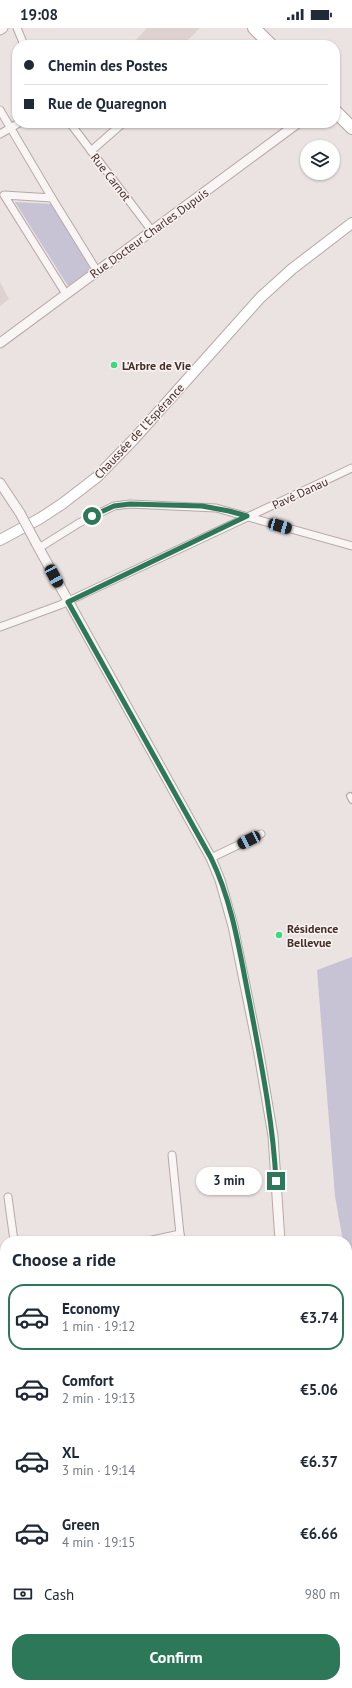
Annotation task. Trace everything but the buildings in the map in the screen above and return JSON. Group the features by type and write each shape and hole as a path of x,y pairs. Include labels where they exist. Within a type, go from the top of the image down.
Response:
{"main road":[{"path":"254,28 266,40"},
{"path":"340,116 352,128"},
{"name":"Chaussée de l'Espérance","path":"0,540 56,508 97,477 134,439 244,314 261,297 292,269 352,224"}],"street":[{"path":"17,28 22,40"},
{"path":"0,110 97,271"},
{"name":"Rue Carnot","path":"76,128 91,151 152,231"},
{"path":"91,151 117,128"},
{"name":"Rue Docteur Charles Dupuis","path":"0,343 291,128"},
{"path":"0,134 11,129"},
{"path":"2,194 52,198"},
{"path":"2,194 66,294"},
{"name":"Pavé Danau","path":"0,627 68,602 247,516 352,468"},
{"path":"0,483 20,513 211,858 220,880 233,926 259,1054 273,1136 280,1236"},
{"path":"38,546 79,523 122,504 202,506 229,511 352,546"},
{"path":"211,858 261,834"},
{"path":"172,1155 181,1236"},
{"path":"8,1197 13,1236"}],"shaded area":[{"path":"147,28 200,28 188,40 136,40"},
{"path":"15,202 52,204 91,270 68,286"},
{"path":"0,282 9,299 0,306"},
{"path":"352,957 352,1236 342,1236 335,1196 317,970"}],"place":[{"name":"L'Arbre de Vie","path":"114,365"},
{"name":"Résidence Bellevue","path":"279,935"}],"route":[{"path":"92,516 122,504 202,506 247,516 68,602 218,872 226,897 245,978 273,1136 276,1181"}]}
